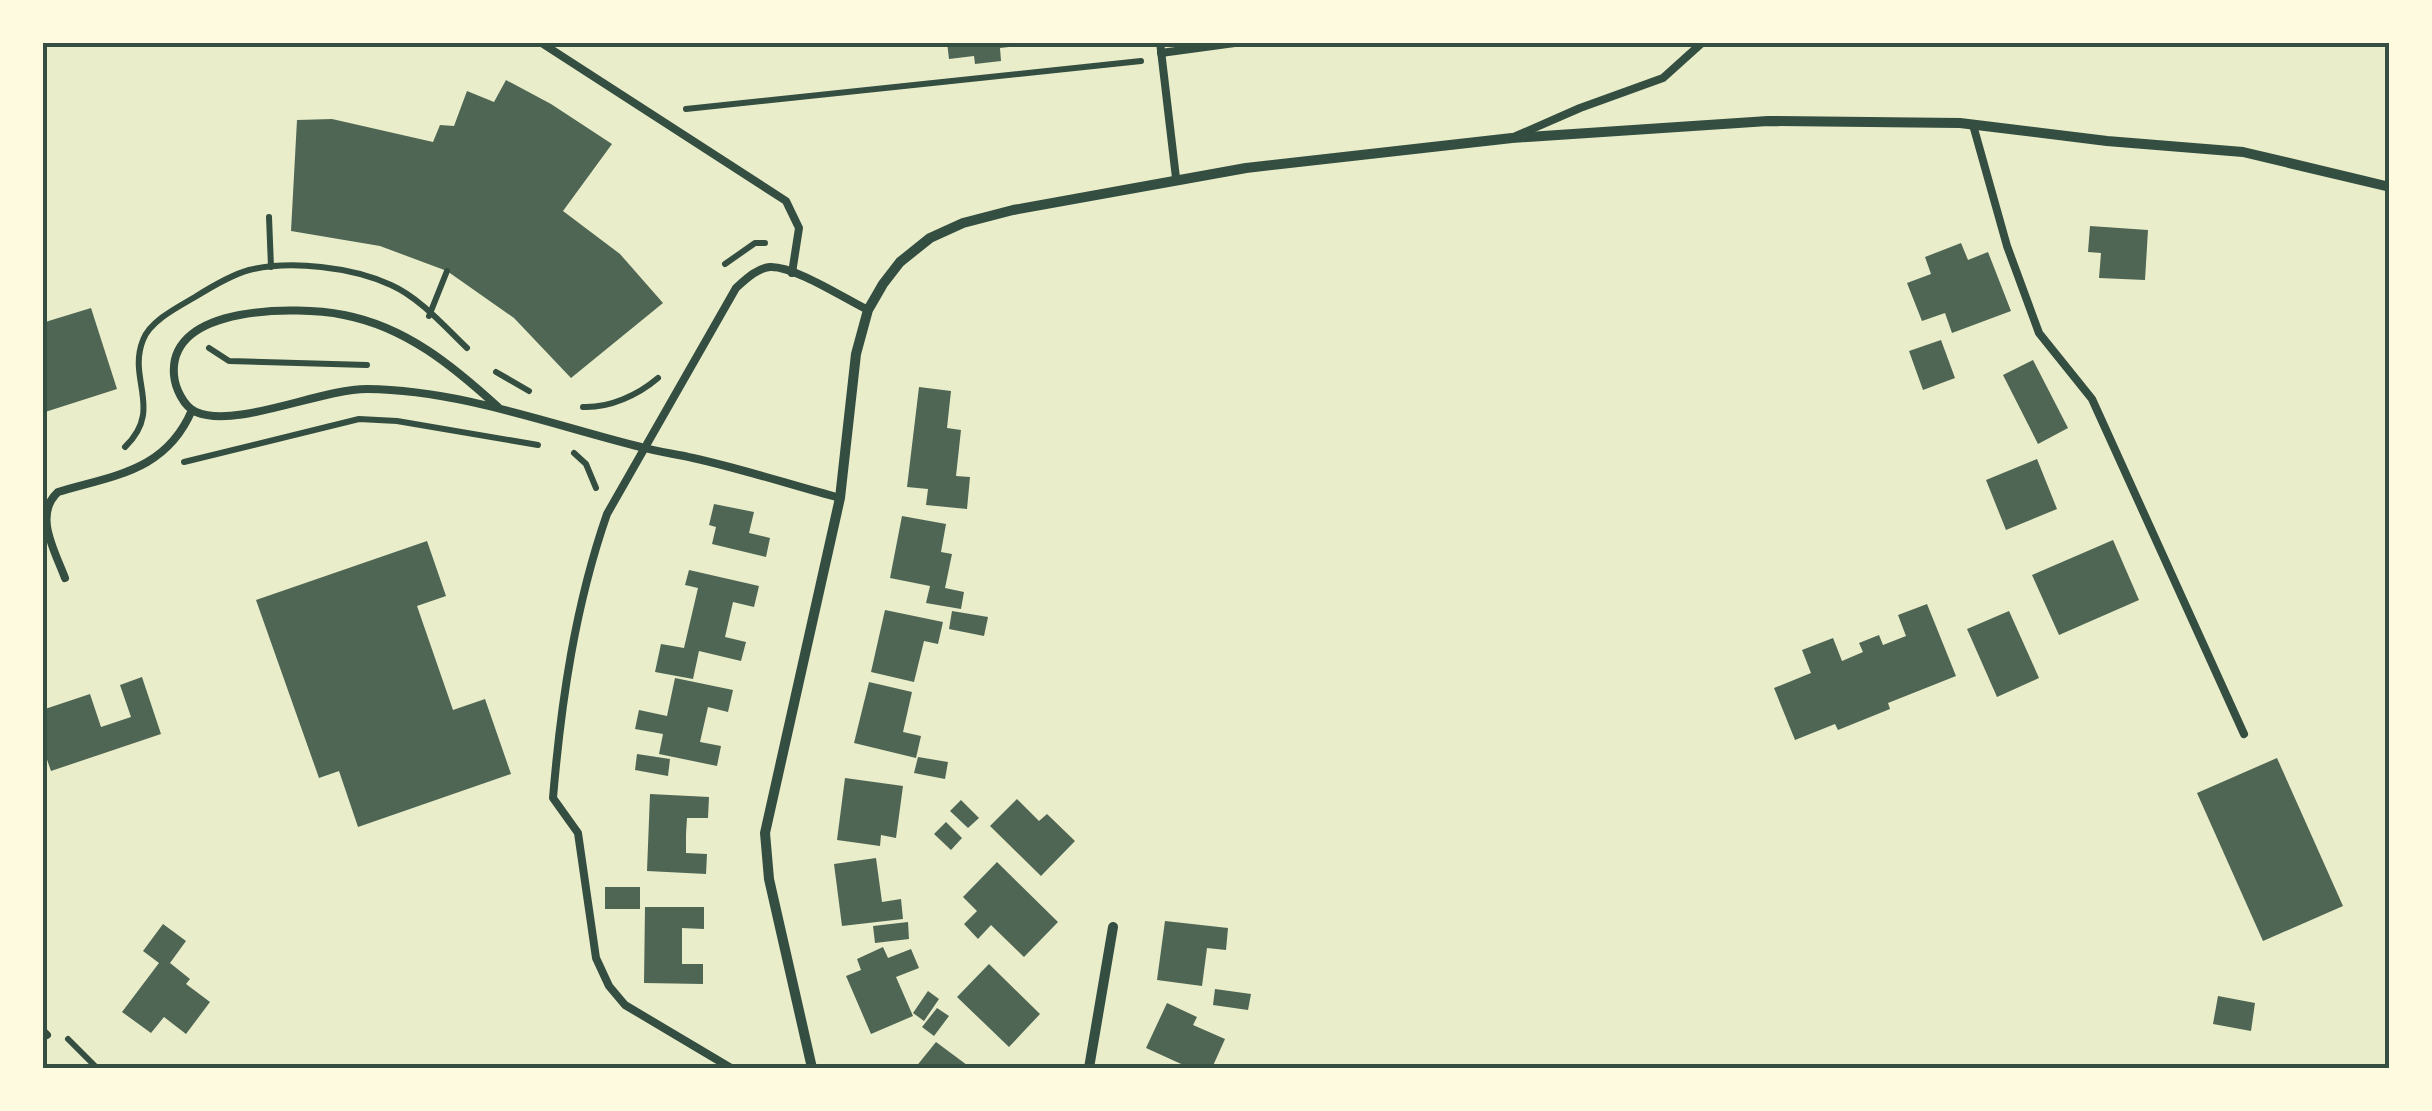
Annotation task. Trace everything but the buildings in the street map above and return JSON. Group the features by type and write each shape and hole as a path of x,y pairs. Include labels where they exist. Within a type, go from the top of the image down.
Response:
{"street":[{"path":"812,1068 770,878 764,832 840,498 856,354 868,310 900,262 930,238 963,223 1013,210 1176,178 1512,138 1768,121 1973,125 2243,152 2390,188"},
{"path":"1089,1068 1113,927"}],"lane":[{"path":"540,42 786,201 799,228 792,273"},
{"path":"1176,178 1160,48 1242,42"},
{"path":"1512,138 1663,78 1703,42"},
{"path":"1973,125 2007,246 2040,333 2092,399 2244,734"},
{"path":"732,1068 625,1004 608,986 596,958 578,833 552,798 561,702 607,514 736,288 751,274 770,267 792,273 868,310"},
{"path":"498,407 430,350 347,315 298,310 218,321 197,330 179,345 174,361 174,380 192,410 211,416 235,415 342,391 368,389 498,407 840,498"},
{"path":"65,578 44,515 48,501 58,492 144,466 183,430 192,410"}],"path":[{"path":"658,117 682,110 1144,61 1160,48"},
{"path":"269,217 270,267"},
{"path":"184,304 208,347 229,361 369,365"},
{"path":"138,430 163,451 186,463 359,419 397,421 553,447"},
{"path":"572,451 586,464 607,514"},
{"path":"67,1038 97,1068"}]}
